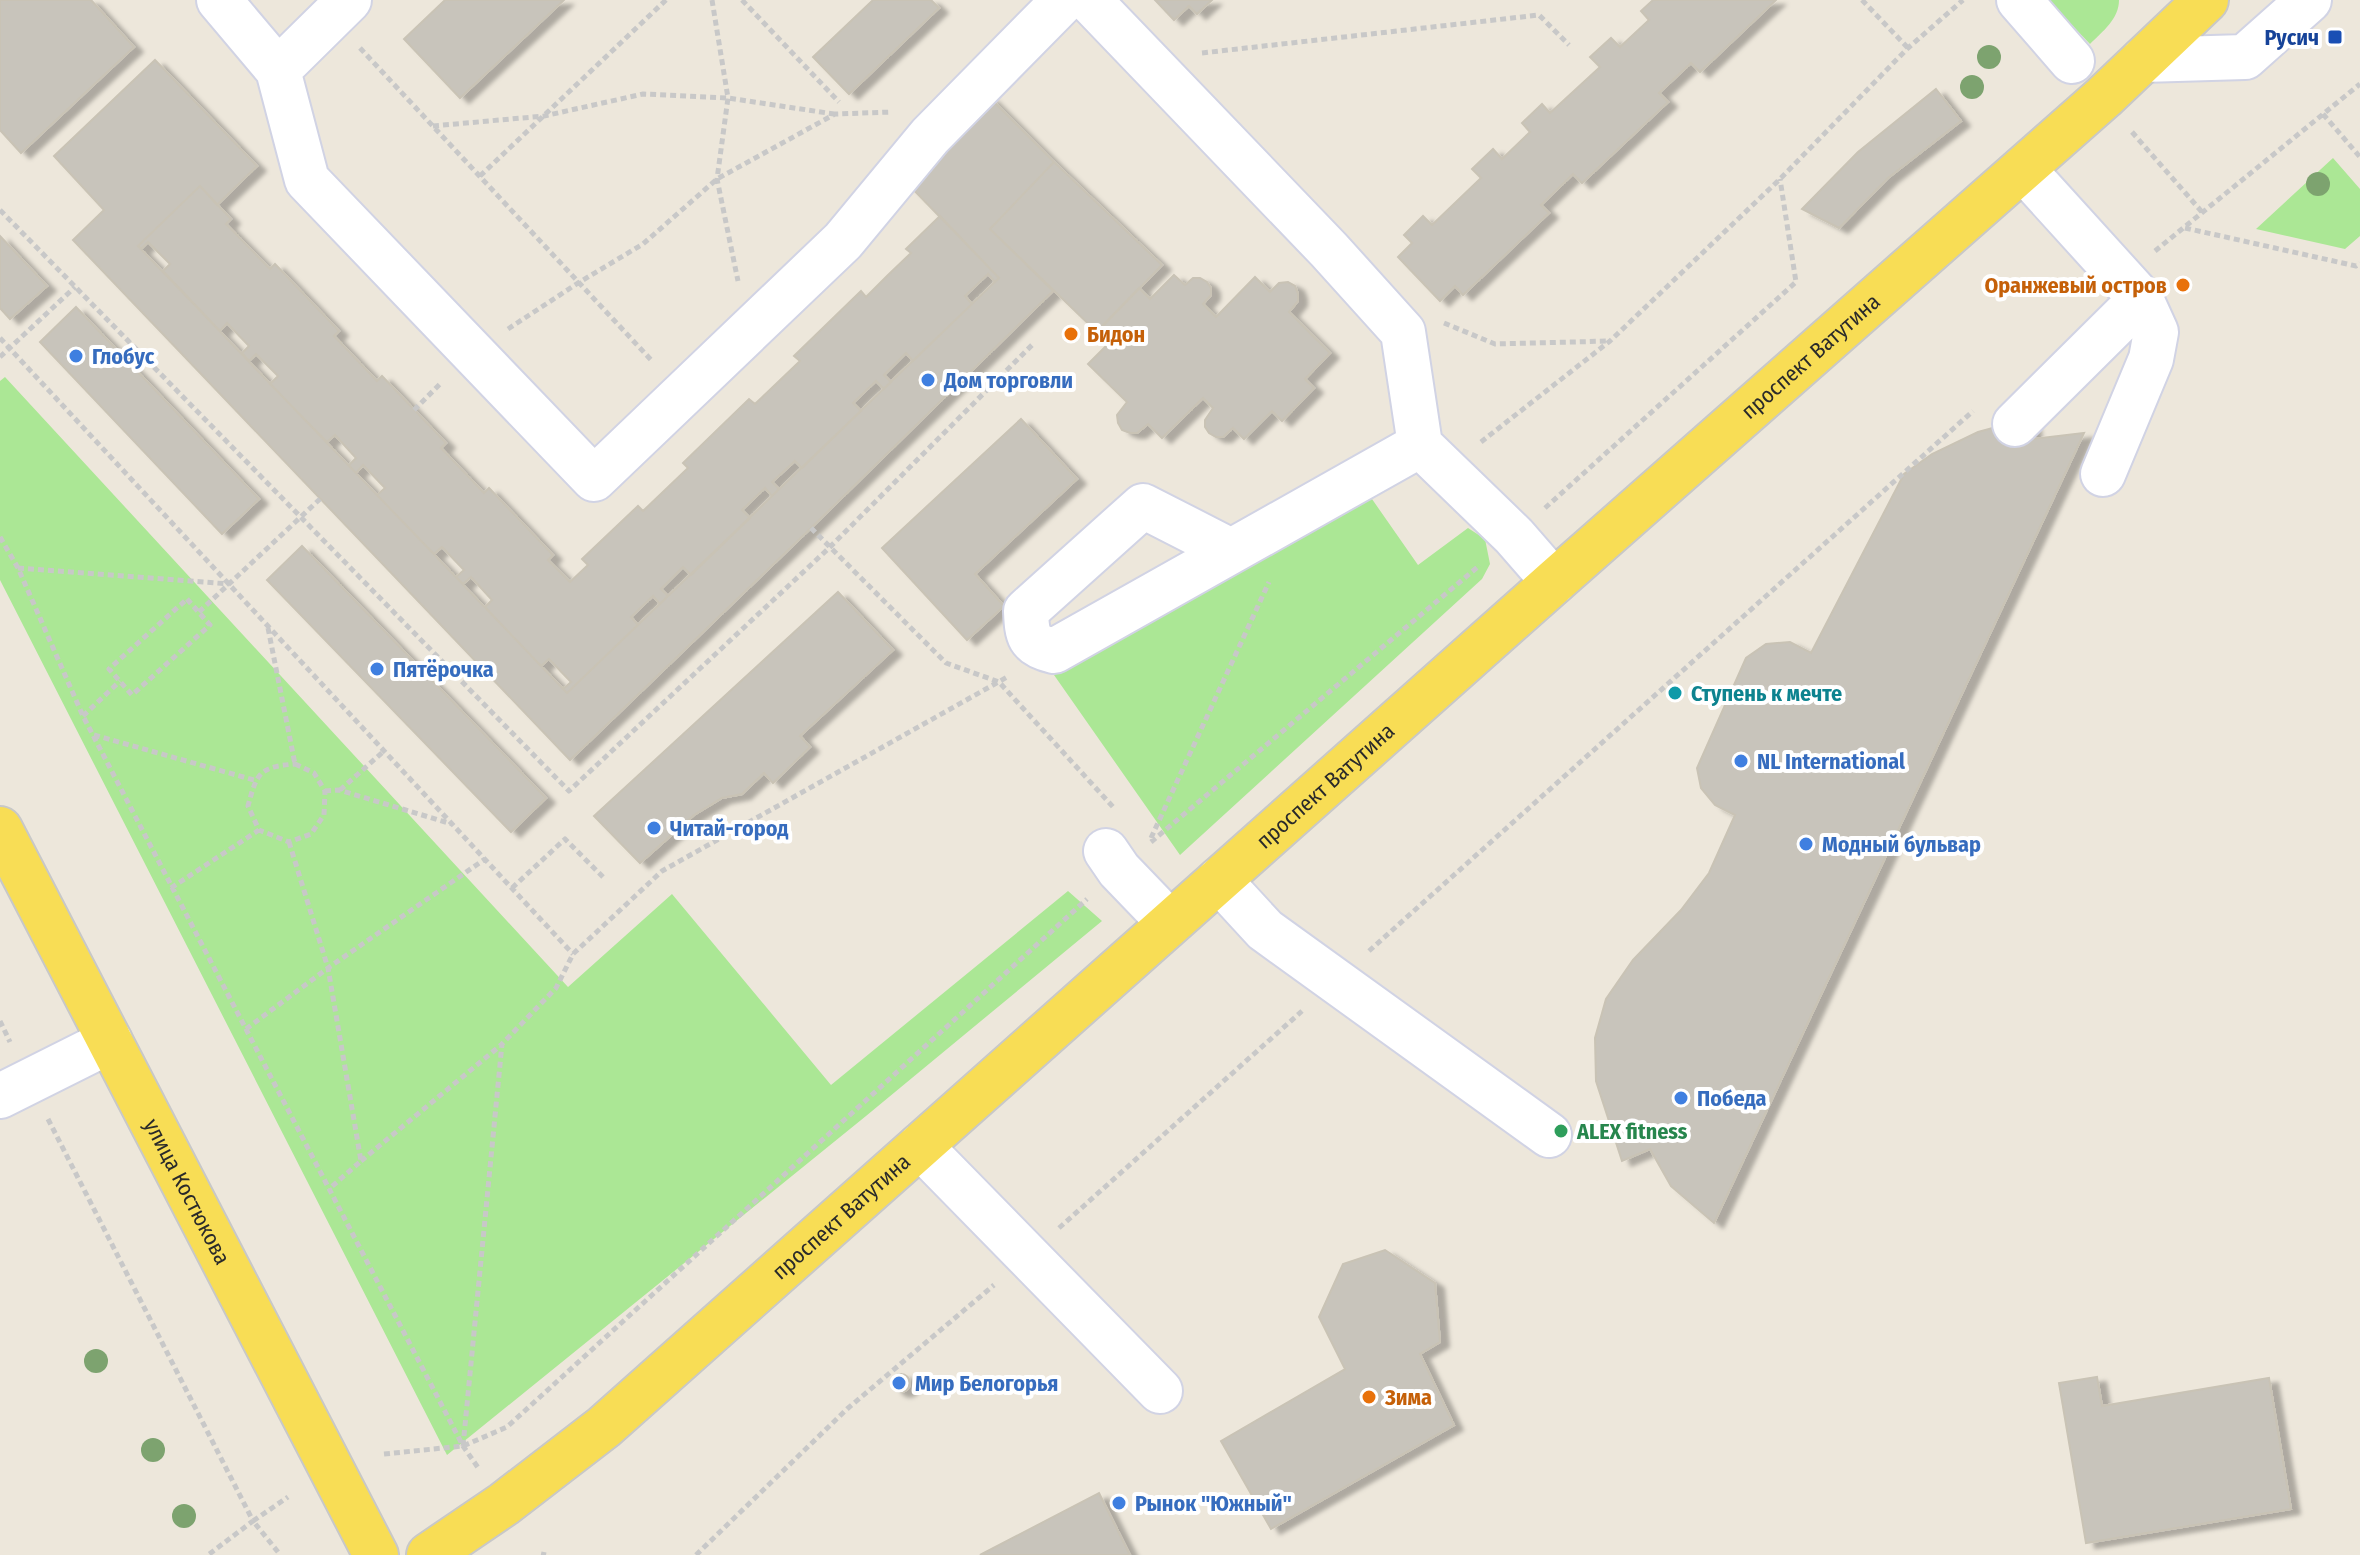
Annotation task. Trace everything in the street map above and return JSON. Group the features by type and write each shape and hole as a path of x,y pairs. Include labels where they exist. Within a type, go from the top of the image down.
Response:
{"main road":[{"name":"проспект Ватутина","path":"429,1555 504,1504 604,1427 2023,169 2143,60 2188,6"},
{"name":"улица Костюкова","path":"0,829 376,1555"}],"street":[{"path":"219,0 278,70 307,180 594,479 843,241 930,136 1064,0"},
{"path":"1089,0 1329,250 1403,332 1432,458 1514,536 1554,582"},
{"path":"2019,0 2072,61"},
{"path":"2143,60 2245,57 2309,0"},
{"path":"278,70 352,21"},
{"path":"2023,169 2131,288 2156,332 2151,359 2103,474"},
{"path":"1997,415 2131,288"},
{"path":"1231,551 1143,506 1026,611 1027,634 1038,647 1054,651 1301,512 1432,458"},
{"path":"1113,844 1170,923"},
{"path":"1219,880 1265,930 1549,1135"},
{"path":"14,1088 110,1041"},
{"path":"920,1146 1160,1391"}],"path":[{"path":"480,176 666,0"},
{"path":"712,0 728,98 717,179 739,287"},
{"path":"742,0 839,102"},
{"path":"1862,0 1908,48"},
{"path":"1432,458 1610,341 1780,179 1908,48 1963,0"},
{"path":"1202,53 1539,15 1569,45"},
{"path":"352,21 433,126 683,395"},
{"path":"2131,288 2184,227 2360,84"},
{"path":"433,126 544,116 643,94 728,98 835,114 893,112"},
{"path":"414,410 473,353 643,244 717,179 835,114"},
{"path":"2323,114 2360,157"},
{"path":"2132,131 2202,212"},
{"path":"1301,512 1148,845 1514,536 1796,282 1780,179"},
{"path":"0,210 569,791 829,548 1034,343"},
{"path":"2184,227 2356,266 2360,263"},
{"path":"0,357 75,287"},
{"path":"1443,323 1495,344 1610,341"},
{"path":"0,338 573,954"},
{"path":"696,1555 847,1409 1028,1256 1335,981 1997,415"},
{"path":"199,612 320,499"},
{"path":"384,1454 463,1446 507,1427 1113,844 999,682 946,663 811,528"},
{"path":"0,537 18,568 83,716 171,888 463,1446 479,1470"},
{"path":"18,568 229,584"},
{"path":"187,599 199,612 210,625 132,695 109,669 187,599"},
{"path":"267,625 295,764"},
{"path":"328,1190 502,1044 556,988 573,954 662,871 1054,651"},
{"path":"83,716 120,681"},
{"path":"93,735 254,780"},
{"path":"339,790 384,751"},
{"path":"295,764 314,773 325,791 324,815 311,834 289,842 259,830 248,806 254,780 272,766 295,764"},
{"path":"325,791 339,790 453,824"},
{"path":"171,888 259,830"},
{"path":"512,888 565,839 603,877"},
{"path":"289,842 328,968 361,1161"},
{"path":"246,1029 485,859"},
{"path":"0,1021 14,1088 253,1521 278,1552"},
{"path":"463,1446 502,1044"},
{"path":"208,1555 288,1497"}],"green space":[{"path":"2048,0 2119,0 2113,19 2090,44"},
{"path":"2333,158 2360,189 2360,236 2345,249 2256,229"},
{"path":"5,377 568,987 672,894 831,1085 1068,891 1102,921 447,1455 0,580 0,381"},
{"path":"1365,489 1418,565 1468,528 1485,539 1490,564 1482,579 1180,855 1054,675"}],"building":[{"path":"0,0 91,0 134,47 21,153 0,130"},
{"path":"445,0 564,0 460,98 404,39"},
{"path":"873,0 931,0 939,8 849,94 813,57"},
{"path":"1155,0 1212,0 1197,14 1189,6 1174,20"},
{"path":"1653,0 1776,0 1700,72 1691,63 1659,93 1668,102 1582,183 1573,174 1541,205 1549,213 1463,295 1455,286 1440,301 1398,257 1412,243 1404,235 1423,216 1432,225 1481,178 1472,169 1493,149 1502,159 1530,132 1522,123 1542,104 1550,113 1600,67 1590,57 1611,38 1620,47 1649,20 1641,11"},
{"name":"Дом торговли","path":"155,60 257,166 217,205 200,186 138,246 567,693 999,278 906,182 989,97 1054,162 990,229 1053,291 570,760 73,240 104,210 54,156"},
{"path":"1936,89 1961,121 1888,178 1839,228 1802,209 1858,152"},
{"path":"1054,162 1162,265 1097,332 990,229"},
{"path":"200,186 231,219 226,224 270,269 275,264 339,331 334,336 377,381 382,376 446,443 441,448 484,493 489,488 553,555 548,560 570,582 588,565 582,559 638,506 643,511 688,468 683,463 749,399 755,404 800,361 794,356 861,291 866,297 911,253 906,249 940,216 999,278 995,282 988,274 965,296 972,304 913,361 906,353 884,375 891,382 884,389 876,381 853,403 861,411 802,468 795,461 772,482 779,489 772,496 765,488 742,510 750,518 691,575 683,567 661,589 668,596 660,604 653,596 631,617 638,625 567,693 563,689 571,682 549,659 541,666 485,607 492,600 471,577 463,584 456,577 464,570 442,547 434,554 377,495 385,488 363,465 356,473 352,469 349,465 356,458 335,435 327,442 270,384 278,376 256,354 249,361 242,353 249,346 227,323 220,331 163,271 170,264 148,242 141,249 138,246"},
{"path":"0,236 47,286 10,319 0,308"},
{"path":"1174,275 1185,285 1193,278 1207,282 1211,295 1203,304 1216,317 1255,277 1270,292 1279,283 1288,282 1295,286 1298,301 1289,312 1330,353 1305,379 1314,388 1282,421 1272,411 1244,439 1233,428 1223,437 1216,437 1205,427 1205,420 1213,408 1203,398 1162,438 1148,424 1137,433 1122,430 1117,415 1127,402 1088,364 1115,337 1103,325 1139,288 1150,299"},
{"path":"76,307 259,499 222,534 40,342"},
{"path":"1021,419 1077,479 975,574 1004,606 967,640 882,548"},
{"name":"Модный бульвар","path":"2032,425 2033,439 2084,433 1714,1223 1671,1186 1650,1149 1622,1161 1596,1081 1595,1038 1606,999 1633,960 1681,910 1709,873 1735,815 1715,805 1701,788 1697,768 1746,658 1766,644 1790,642 1811,653 1904,474 1932,454 1978,432 2000,426"},
{"path":"302,546 546,798 511,832 267,580"},
{"path":"838,592 893,650 800,736 810,747 773,783 764,773 742,794 722,798 694,815 640,863 594,816"},
{"name":"Зима","path":"1385,1250 1435,1283 1440,1342 1420,1354 1454,1425 1271,1529 1221,1441 1345,1369 1319,1317 1343,1264"},
{"path":"901,1374 908,1376 908,1390 901,1392 894,1390 892,1383 894,1376"},
{"path":"2097,1377 2102,1406 2269,1378 2291,1509 2086,1543 2059,1383"},
{"path":"1099,1493 1130,1555 980,1555"}],"place":[{"name":"Русич","path":"2335,37"},
{"name":"Оранжевый остров","path":"2183,285"},
{"name":"Бидон","path":"1071,334"},
{"name":"Глобус","path":"76,356"},
{"name":"Дом торговли","path":"928,380"},
{"name":"Пятёрочка","path":"377,669"},
{"name":"Ступень к мечте","path":"1675,693"},
{"name":"NL International","path":"1741,761"},
{"name":"Читай-город","path":"654,828"},
{"name":"Модный бульвар","path":"1806,844"},
{"name":"Победа","path":"1681,1098"},
{"name":"ALEX fitness","path":"1561,1131"},
{"name":"Мир Белогорья","path":"899,1383"},
{"name":"Зима","path":"1369,1397"},
{"name":"Рынок \"Южный\"","path":"1119,1503"}]}
